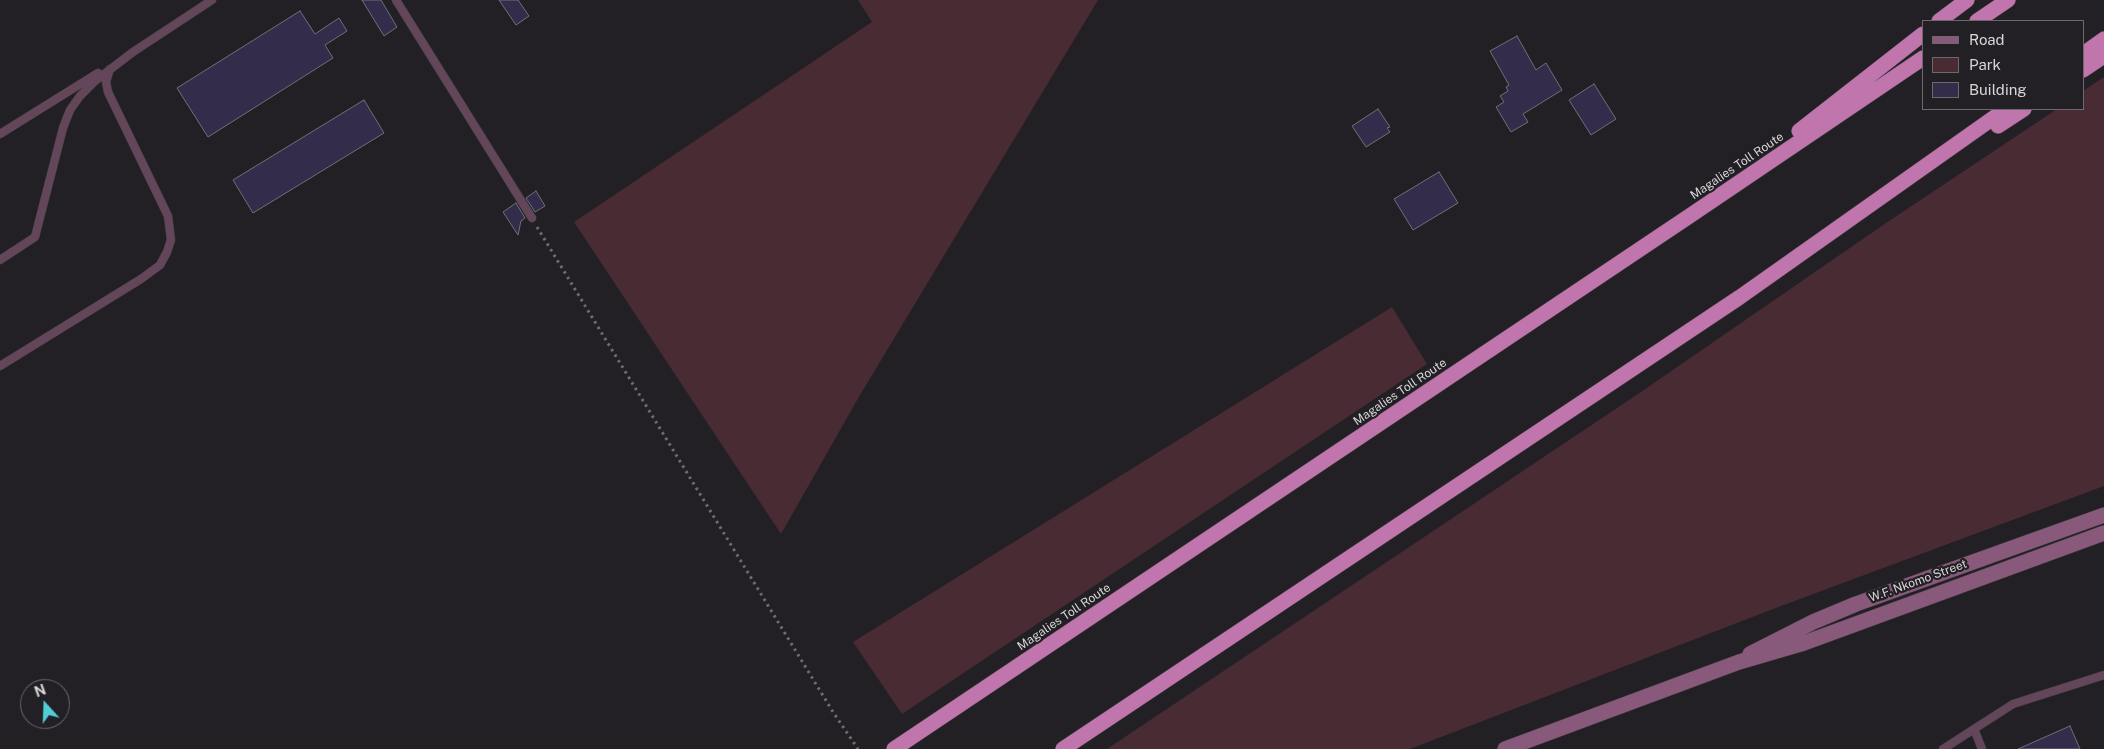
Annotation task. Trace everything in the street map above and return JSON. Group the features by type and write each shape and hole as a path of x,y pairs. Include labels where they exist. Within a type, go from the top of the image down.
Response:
{"highway":[{"path":"1941,20 1967,0"},
{"path":"1978,20 2008,0"},
{"path":"1692,215 1922,35"},
{"path":"2084,53 2104,39"},
{"path":"2084,69 2104,56"},
{"name":"Magalies Toll Route","path":"894,749 1692,215 1922,59"},
{"path":"1740,297 2005,110"},
{"path":"1063,749 2022,110"}],"main road":[{"name":"W.F. Nkomo Street","path":"1739,662 1765,645 1856,604 2104,515"},
{"name":"W.F. Nkomo Street","path":"1504,749 1739,662 1804,643 2104,532"}],"lane":[{"path":"0,134 133,52 212,0"},
{"path":"396,0 532,218"},
{"path":"0,260 35,237 63,128 70,110 80,96 110,69 133,52"},
{"path":"0,366 141,279 160,265 167,252 171,240 168,216 108,92 106,82 110,69"},
{"path":"1943,749 2013,704 2104,675"},
{"path":"1974,729 1982,749"}],"path":[{"path":"532,218 833,712 858,749"}],"green space":[{"path":"858,0 1098,0 860,395 781,534 574,222 872,22"},
{"path":"2104,77 2104,486 1781,606 1410,749 1107,749 1638,394 1886,223 2056,110 2084,110 2084,90"},
{"path":"1392,307 1427,364 902,714 853,642"}],"building":[{"path":"362,0 381,0 397,27 384,36"},
{"path":"499,0 518,0 529,16 516,25"},
{"path":"300,11 315,34 339,18 347,31 325,45 333,58 208,137 177,88"},
{"path":"1517,36 1536,70 1546,63 1562,90 1523,114 1528,122 1511,132 1496,107 1504,102 1500,96 1508,91 1506,87 1509,85 1490,51"},
{"path":"1594,84 1616,119 1591,135 1569,100"},
{"path":"364,100 384,133 253,213 233,180"},
{"path":"1378,109 1390,127 1387,128 1390,132 1366,147 1352,126"},
{"path":"1439,172 1458,203 1413,230 1394,199"},
{"path":"536,191 545,206 535,212 526,198"},
{"path":"516,203 525,218 521,221 518,235 503,212"},
{"path":"2070,726 2080,749 2018,749"}]}
